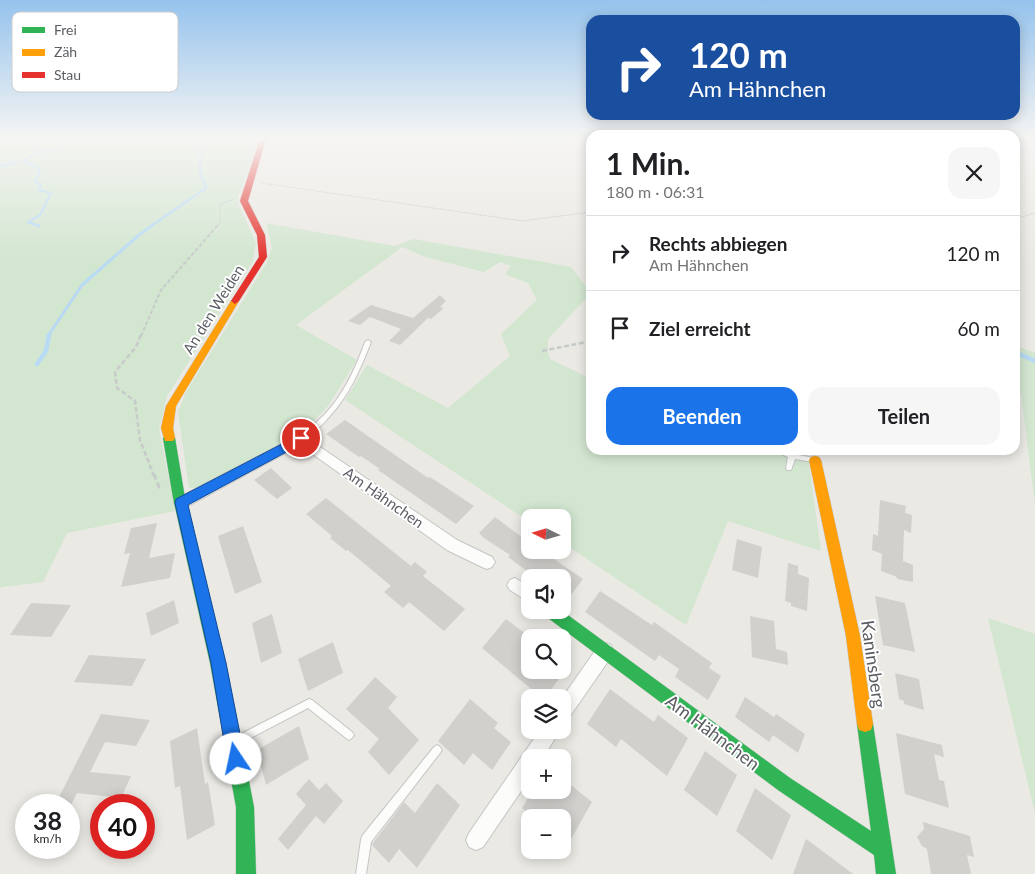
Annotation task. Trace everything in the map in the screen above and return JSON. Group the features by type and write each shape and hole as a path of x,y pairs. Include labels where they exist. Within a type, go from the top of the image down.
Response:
{"street":[{"path":"245,195 250,182"},
{"name":"An den Weiden","path":"245,195 244,201 249,215 263,239 265,247 263,257 185,381 172,406 167,428 180,497 218,663 245,807 246,874"},
{"path":"180,497 301,438"},
{"name":"Am Hähnchen","path":"301,438 452,545 487,562"},
{"name":"Kaninsberg","path":"815,460 854,636 881,849 886,874"},
{"path":"515,585 521,589"},
{"name":"Am Hähnchen","path":"561,619 784,784 881,849"},
{"path":"571,700 605,651"},
{"path":"476,840 521,774"}],"lane":[{"path":"301,438 328,416 362,361 368,342"},
{"path":"788,468 792,456 815,460"},
{"path":"233,743 309,704 349,735"},
{"path":"361,874 366,840 437,750"}],"path":[{"path":"250,182 522,221 586,213"},
{"path":"180,497 159,487 140,440 134,401 117,388 115,372 136,347 161,290 220,223 220,204 245,195"},
{"path":"1020,217 1035,213"},
{"path":"542,351 586,342"}],"green space":[{"path":"0,180 244,180 237,201 256,243 253,261 167,396 159,429 175,511 67,533 43,582 2,587 0,589"},
{"path":"266,223 395,246 413,239 571,267 586,286 586,298 548,339 548,353 550,359 586,377 586,455 808,455 821,551 728,521 686,625 571,548 571,509 521,509 521,516 345,400 367,365 448,408 510,356 501,334 537,300 528,283 505,274 511,266 500,262 484,272 426,257 402,247 296,325 357,360 328,406 299,436 200,488 189,488 178,412 185,394 267,262 272,248"},
{"path":"1020,347 1035,353 1035,504 1021,394"},
{"path":"988,618 1035,634 1035,813"}],"building":[{"path":"440,295 446,301 440,307 444,308 431,319 428,318 400,345 389,341 401,329 370,317 360,325 348,321 371,305 413,318"},
{"path":"345,420 428,478 430,477 474,506 456,524 378,470 380,469 326,434"},
{"path":"271,468 292,488 277,499 254,480"},
{"path":"326,498 411,566 415,562 427,572 423,576 465,609 444,631 409,602 403,608 384,592 391,586 348,550 346,551 330,538 332,536 306,514"},
{"path":"880,500 906,506 905,513 912,515 911,533 904,530 903,561 913,565 913,582 898,579 881,571 882,554 872,550 873,534 878,536"},
{"path":"495,517 521,536 521,559 554,559 569,569 524,569 508,557 510,555 479,533"},
{"path":"157,523 149,558 175,553 170,578 121,587 130,553 124,554 131,528"},
{"path":"243,526 262,582 235,594 218,536"},
{"path":"737,539 762,547 758,578 732,570"},
{"path":"788,563 798,566 798,574 809,578 807,611 791,606 791,603 785,601"},
{"path":"571,571 583,579 571,595"},
{"path":"600,591 652,625 654,622 712,663 709,668 721,676 708,700 675,677 679,669 659,655 655,661 585,612"},
{"path":"875,596 905,603 915,652 883,645"},
{"path":"174,600 179,623 151,636 146,613"},
{"path":"31,603 71,605 51,637 10,635"},
{"path":"272,614 282,653 261,663 252,623"},
{"path":"750,616 774,621 776,649 787,652 788,665 752,657"},
{"path":"506,619 521,630 521,679 559,679 551,689 531,689 482,648"},
{"path":"333,642 343,673 308,691 298,659"},
{"path":"89,655 146,659 132,686 74,682"},
{"path":"895,673 919,679 924,710 904,704 904,701 899,699"},
{"path":"375,677 397,697 388,708 419,740 389,775 368,752 379,739 346,709"},
{"path":"610,689 654,722 658,715 688,738 667,776 621,739 616,747 587,724"},
{"path":"745,697 774,717 776,714 805,734 798,753 773,735 769,742 735,717"},
{"path":"470,699 498,723 494,728 511,742 492,770 473,753 464,765 438,741"},
{"path":"101,714 150,720 136,746 105,742 90,772 131,776 123,794 61,794"},
{"path":"299,726 309,759 266,785 257,750"},
{"path":"197,728 205,784 208,782 215,825 187,840 180,786 175,788 170,741"},
{"path":"896,733 942,745 944,757 934,754 939,780 944,781 949,808 905,794"},
{"path":"705,751 737,775 717,816 684,790"},
{"path":"309,779 319,790 326,783 343,801 324,824 316,816 288,850 278,839 306,805 296,794"},
{"path":"437,783 460,805 417,868 399,849 389,863 372,845 373,843 404,802 415,813"},
{"path":"571,785 592,802 571,839 571,809 522,808 528,799 571,799"},
{"path":"755,788 791,815 772,860 736,831"},
{"path":"923,822 970,836 974,857 967,855 971,874 931,874 927,849 922,846 917,837 924,829"},
{"path":"806,839 821,850 853,874 793,874"}],"waterway":[{"path":"36,180 35,182 41,185 39,190 51,193 40,215 28,222 39,226 37,225"},
{"path":"151,226 206,188 203,180"},
{"path":"48,336 82,285 153,225"},
{"path":"37,364 46,351 49,335"},
{"path":"1020,354 1035,361"}],"traffic: fast":[{"path":"169,438 179,498 218,663 245,807 246,874"},
{"path":"561,619 784,784 881,849"},
{"path":"865,724 886,874"}],"traffic: slow":[{"path":"169,438 167,428 171,406 235,301"},
{"path":"815,460 853,636 865,724"}],"traffic: jam":[{"path":"235,301 263,257 261,235 244,201 251,180"}],"route":[{"path":"236,759 218,663 181,503 301,438"}]}
